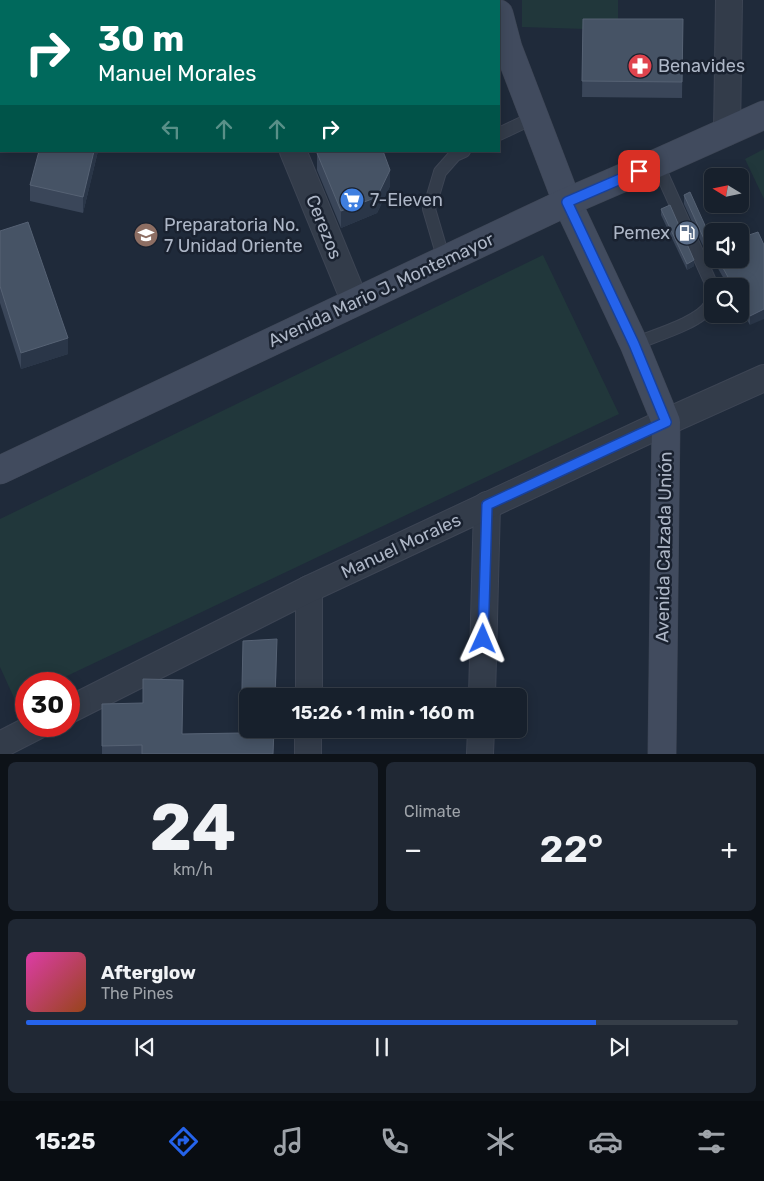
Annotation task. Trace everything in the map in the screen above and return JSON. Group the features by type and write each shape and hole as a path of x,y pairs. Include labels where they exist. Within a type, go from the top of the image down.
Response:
{"main road":[{"name":"Avenida Calzada Unión","path":"500,18 508,48 567,202 634,344 666,422 662,754"},
{"name":"Avenida Mario J. Montemayor","path":"0,470 567,202 764,115"}],"street":[{"path":"727,132 729,0"},
{"name":"Cerezos","path":"292,152 355,302"},
{"name":"Manuel Morales","path":"80,704 309,589 764,378"},
{"path":"482,688 487,505"},
{"path":"308,688 309,589"},
{"path":"0,745 16,737"},
{"path":"308,738 308,754"},
{"path":"480,754 481,738"}],"lane":[{"path":"500,134 535,117"},
{"path":"444,260 429,209 440,172 455,156 462,152"},
{"path":"634,344 689,323 705,312 712,298 710,281 657,163"}],"green space":[{"path":"522,0 618,0 618,30 522,27"},
{"path":"764,149 764,199 745,159"},
{"path":"543,255 619,414 75,672 15,672 15,700 0,667 0,519"}],"building":[{"path":"583,19 683,19 682,82 582,81"},
{"path":"39,152 94,152 83,197 30,185"},
{"path":"383,152 390,170 377,197 341,211 317,153"},
{"path":"690,192 704,223 704,239 684,195"},
{"path":"670,205 694,260 687,264 661,209"},
{"path":"28,222 68,338 21,353 0,286 0,231"},
{"path":"758,232 764,245 764,309 750,316 749,278 729,278 723,268 749,268 749,235"},
{"path":"277,639 275,688 242,688 243,641"},
{"path":"143,679 183,680 182,734 239,733 239,738 274,738 273,754 142,754 142,745 102,746 102,704 143,703"}],"place":[{"name":"Benavides","path":"640,66"},
{"name":"7-Eleven","path":"352,200"},
{"name":"Pemex","path":"687,233"},
{"name":"Preparatoria No. 7 Unidad Oriente","path":"146,235"}],"route":[{"path":"483,639 487,505 666,422 634,344 567,202 639,171"}]}
